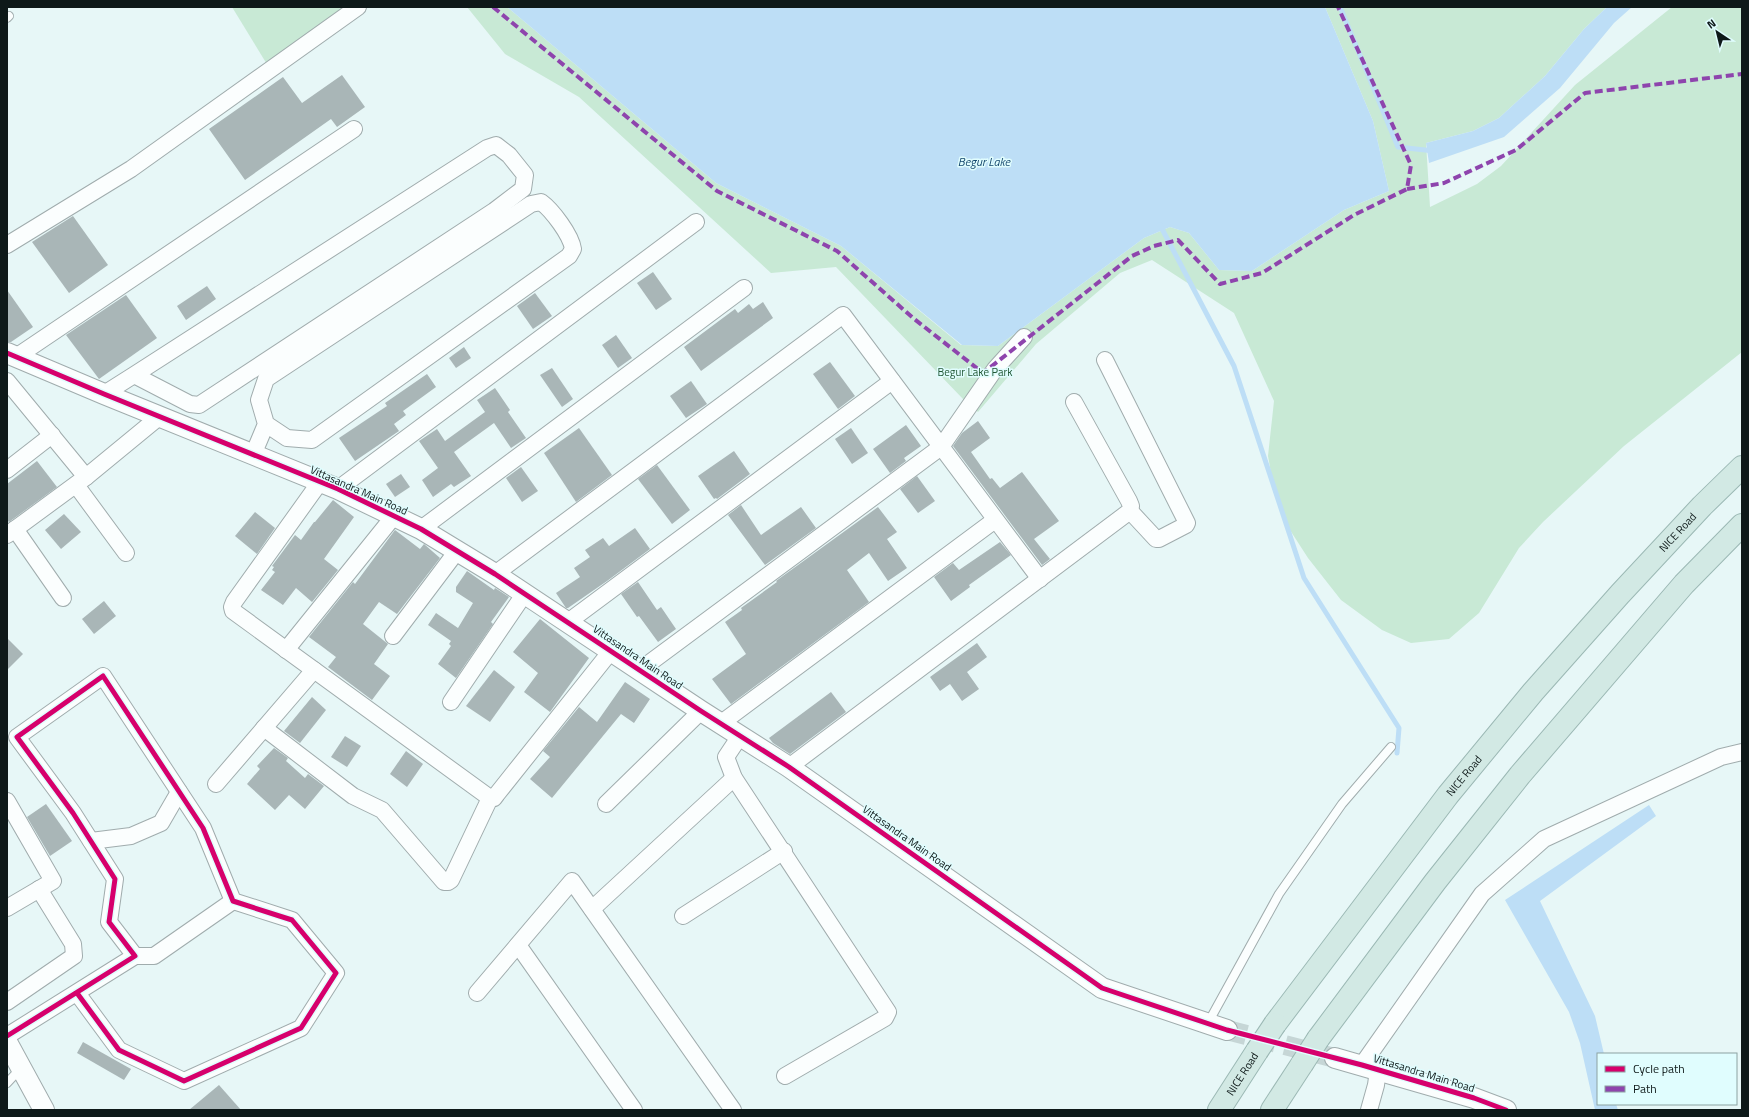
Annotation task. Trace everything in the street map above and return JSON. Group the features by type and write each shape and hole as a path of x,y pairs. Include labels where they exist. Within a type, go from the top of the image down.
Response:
{"highway":[{"name":"NICE Road","path":"1219,1110 1275,1024 1448,795 1533,692 1620,594 1702,506 1742,467"},
{"path":"1272,1110 1318,1039 1440,876 1520,775 1684,584 1742,525"}],"street":[{"path":"7,245 131,169 358,7"},
{"path":"11,355 354,129"},
{"path":"104,394 487,148 496,145 509,155 525,175 523,189 494,211 199,405 190,404 134,375"},
{"path":"253,455 266,424 259,400 266,380 531,204 540,202 547,206 572,241 573,248 569,256 312,440 287,438 266,424"},
{"path":"490,798 233,611 232,607 234,602 329,486 696,222"},
{"path":"420,529 744,288"},
{"path":"495,574 843,315 1040,579"},
{"path":"640,670 941,446 995,369 1024,337"},
{"name":"Vittasandra Main Road","path":"11,355 329,486 420,529 525,593 720,724 789,768 1102,988 1227,1030"},
{"path":"1105,360 1187,523 1186,526 1166,536 1156,539 1130,512"},
{"path":"568,622 892,380"},
{"path":"7,381 52,435 126,553"},
{"path":"789,768 1130,512 1131,506 1129,501 1074,402"},
{"path":"63,598 11,532 81,481 159,417"},
{"path":"7,470 52,435"},
{"path":"286,650 394,516"},
{"path":"720,724 995,520"},
{"path":"393,636 457,551"},
{"path":"451,702 525,593"},
{"path":"264,728 353,796 382,810 444,882 448,882 452,880 490,798 494,798 611,651"},
{"path":"216,784 314,670"},
{"path":"77,993 119,1050 184,1081 301,1028 336,973 292,920 233,901 203,828 103,676 17,737 73,813 115,879 109,922 135,956"},
{"path":"606,804 701,711"},
{"path":"740,736 726,757 734,778 784,851 888,1012 885,1018 785,1076"},
{"path":"1369,1110 1376,1085 1370,1067 1482,894 1544,839 1721,757 1740,755"},
{"path":"592,910 734,778"},
{"path":"91,841 131,836 161,823 179,792"},
{"path":"7,801 52,881 7,908"},
{"path":"683,916 784,851"},
{"path":"477,993 572,881 733,1110"},
{"path":"7,1002 74,956 74,944 39,889"},
{"path":"7,1036 135,956 154,956 233,901"},
{"path":"518,945 634,1110"},
{"path":"7,1042 44,1110"},
{"name":"Vittasandra Main Road","path":"1335,1058 1474,1098 1506,1110"}],"lane":[{"path":"1208,1023 1279,894 1342,804 1391,747"},
{"path":"7,1083 21,1068"}],"green space":[{"path":"232,7 346,7 268,66"},
{"name":"Begur Lake Park","path":"467,7 507,7 716,183 841,246 961,345 998,346 1144,238 1170,227 1189,233 1219,270 1252,271 1344,210 1389,191 1373,121 1325,7 1607,7 1584,29 1545,76 1499,118 1473,131 1426,143 1430,207 1477,184 1501,166 1575,85 1672,7 1742,7 1742,352 1624,446 1543,522 1519,548 1479,613 1449,639 1411,643 1382,630 1341,600 1308,558 1288,527 1273,484 1268,456 1274,401 1234,313 1152,260 1120,273 1036,344 978,412 963,399 836,267 771,273 579,97 505,54"}],"water":[{"name":"Begur Lake","path":"507,7 1325,7 1373,121 1389,191 1344,210 1252,271 1219,270 1189,233 1170,227 1144,238 998,346 962,345 841,246 716,183"},
{"path":"1607,7 1632,7 1614,23 1560,88 1504,137 1429,163 1426,143 1473,131 1499,118 1545,76 1584,29"},
{"path":"1649,805 1656,816 1540,901 1595,1016 1604,1053 1597,1053 1597,1105 1616,1105 1618,1110 1595,1110 1580,1043 1569,1012 1505,900"}],"building":[{"path":"342,75 365,107 337,127 331,119 245,180 209,129 283,77 302,103"},
{"path":"73,216 108,265 69,293 32,242"},
{"path":"653,272 672,299 656,310 637,283"},
{"path":"207,286 216,299 186,320 177,306"},
{"path":"7,290 33,327 11,342 7,342"},
{"path":"535,293 552,316 533,329 517,306"},
{"path":"126,295 157,338 99,379 66,335"},
{"path":"763,302 773,318 701,371 684,347 735,309 738,313 749,304 753,309"},
{"path":"616,335 632,358 618,368 602,345"},
{"path":"464,347 471,358 456,368 449,358"},
{"path":"830,362 855,396 838,409 813,374"},
{"path":"552,368 573,399 562,407 540,375"},
{"path":"427,374 436,387 403,411 406,415 394,424 399,431 355,461 339,438 387,406 385,403"},
{"path":"691,381 707,404 686,418 670,396"},
{"path":"495,388 510,410 508,412 526,438 511,448 494,423 454,452 471,476 454,487 451,484 433,497 422,480 438,468 419,441 437,429 445,441 485,412 477,400"},
{"path":"978,421 990,438 971,452 990,479 992,478 1000,488 1022,472 1059,521 1034,539 1050,559 1042,565 953,446 962,433"},
{"path":"906,425 921,446 904,458 906,461 890,473 873,449"},
{"path":"579,428 612,475 576,502 544,453"},
{"path":"851,428 868,453 852,464 835,439"},
{"path":"734,451 750,474 717,499 714,499 698,476"},
{"path":"37,461 57,487 9,522 7,520 7,484"},
{"path":"657,465 690,510 672,524 638,479"},
{"path":"521,467 538,491 522,502 506,478"},
{"path":"401,474 410,487 395,497 386,484"},
{"path":"917,476 935,501 918,513 900,489"},
{"path":"333,500 354,517 324,559 338,570 312,602 296,588 283,605 261,590 275,572 272,570 274,567 272,566 295,535 301,540"},
{"path":"741,505 761,535 801,507 816,528 765,565 728,515"},
{"path":"878,507 897,532 887,539 907,568 888,581 869,553 847,570 869,602 731,704 712,679 746,654 725,622 742,610 741,608 777,582 776,581"},
{"path":"255,512 275,528 257,554 235,536"},
{"path":"64,514 81,532 61,549 45,530"},
{"path":"635,528 650,549 607,581 566,608 556,593 580,577 574,568 590,557 585,550 603,538 609,546"},
{"path":"395,530 420,549 424,544 440,558 397,614 379,602 363,624 388,644 374,664 390,676 372,700 328,667 336,657 309,637 353,582 355,584"},
{"path":"1000,542 1011,555 969,585 970,587 951,601 934,577 953,563 959,570"},
{"path":"467,571 494,590 495,588 509,597 491,622 493,624 456,678 438,664 451,646 449,644 451,641 428,625 436,613 458,628 473,603 456,592 456,587"},
{"path":"638,582 657,610 661,607 676,629 658,642 639,616 637,617 621,594"},
{"path":"104,601 116,616 94,634 82,619"},
{"path":"540,619 589,658 550,712 524,692 538,673 513,652"},
{"path":"7,638 23,654 7,670"},
{"path":"977,643 987,657 967,672 979,689 962,701 950,684 940,691 930,677"},
{"path":"494,670 515,687 490,722 466,706"},
{"path":"625,682 650,699 634,723 621,714 552,798 530,779 550,757 543,751 579,707 597,722"},
{"path":"831,692 846,712 790,754 773,743 769,738"},
{"path":"312,697 326,710 300,743 284,731"},
{"path":"345,736 361,746 347,767 331,757"},
{"path":"274,748 288,758 286,761 305,778 308,774 324,786 305,809 289,795 275,810 247,784 260,769 257,766"},
{"path":"406,751 423,764 407,787 390,774"},
{"path":"46,804 72,841 50,856 27,817"},
{"path":"83,1042 131,1069 124,1080 77,1053"},
{"path":"219,1085 241,1110 189,1110"}],"waterway":[{"path":"1340,7 1398,147 1434,151"},
{"path":"1160,225 1234,366 1304,578 1399,728 1397,753"}],"tunnel":[{"path":"1227,1030 1335,1058"}],"marked path":[{"path":"493,7 717,191 837,251 913,318 983,373 1132,256 1154,246 1178,240 1220,284 1262,273 1354,215 1407,189 1411,165 1338,7"},
{"path":"1407,189 1444,183 1516,150 1585,93 1742,74"}],"cycle path":[{"path":"7,353 338,489 421,529 495,574 701,711 789,767 1102,988 1227,1030 1362,1065 1474,1098 1506,1110"},
{"path":"7,1036 135,956 109,922 115,879 73,813 17,737 103,676 203,828 233,901 292,920 336,973 301,1028 184,1081 119,1050 77,993"}]}
